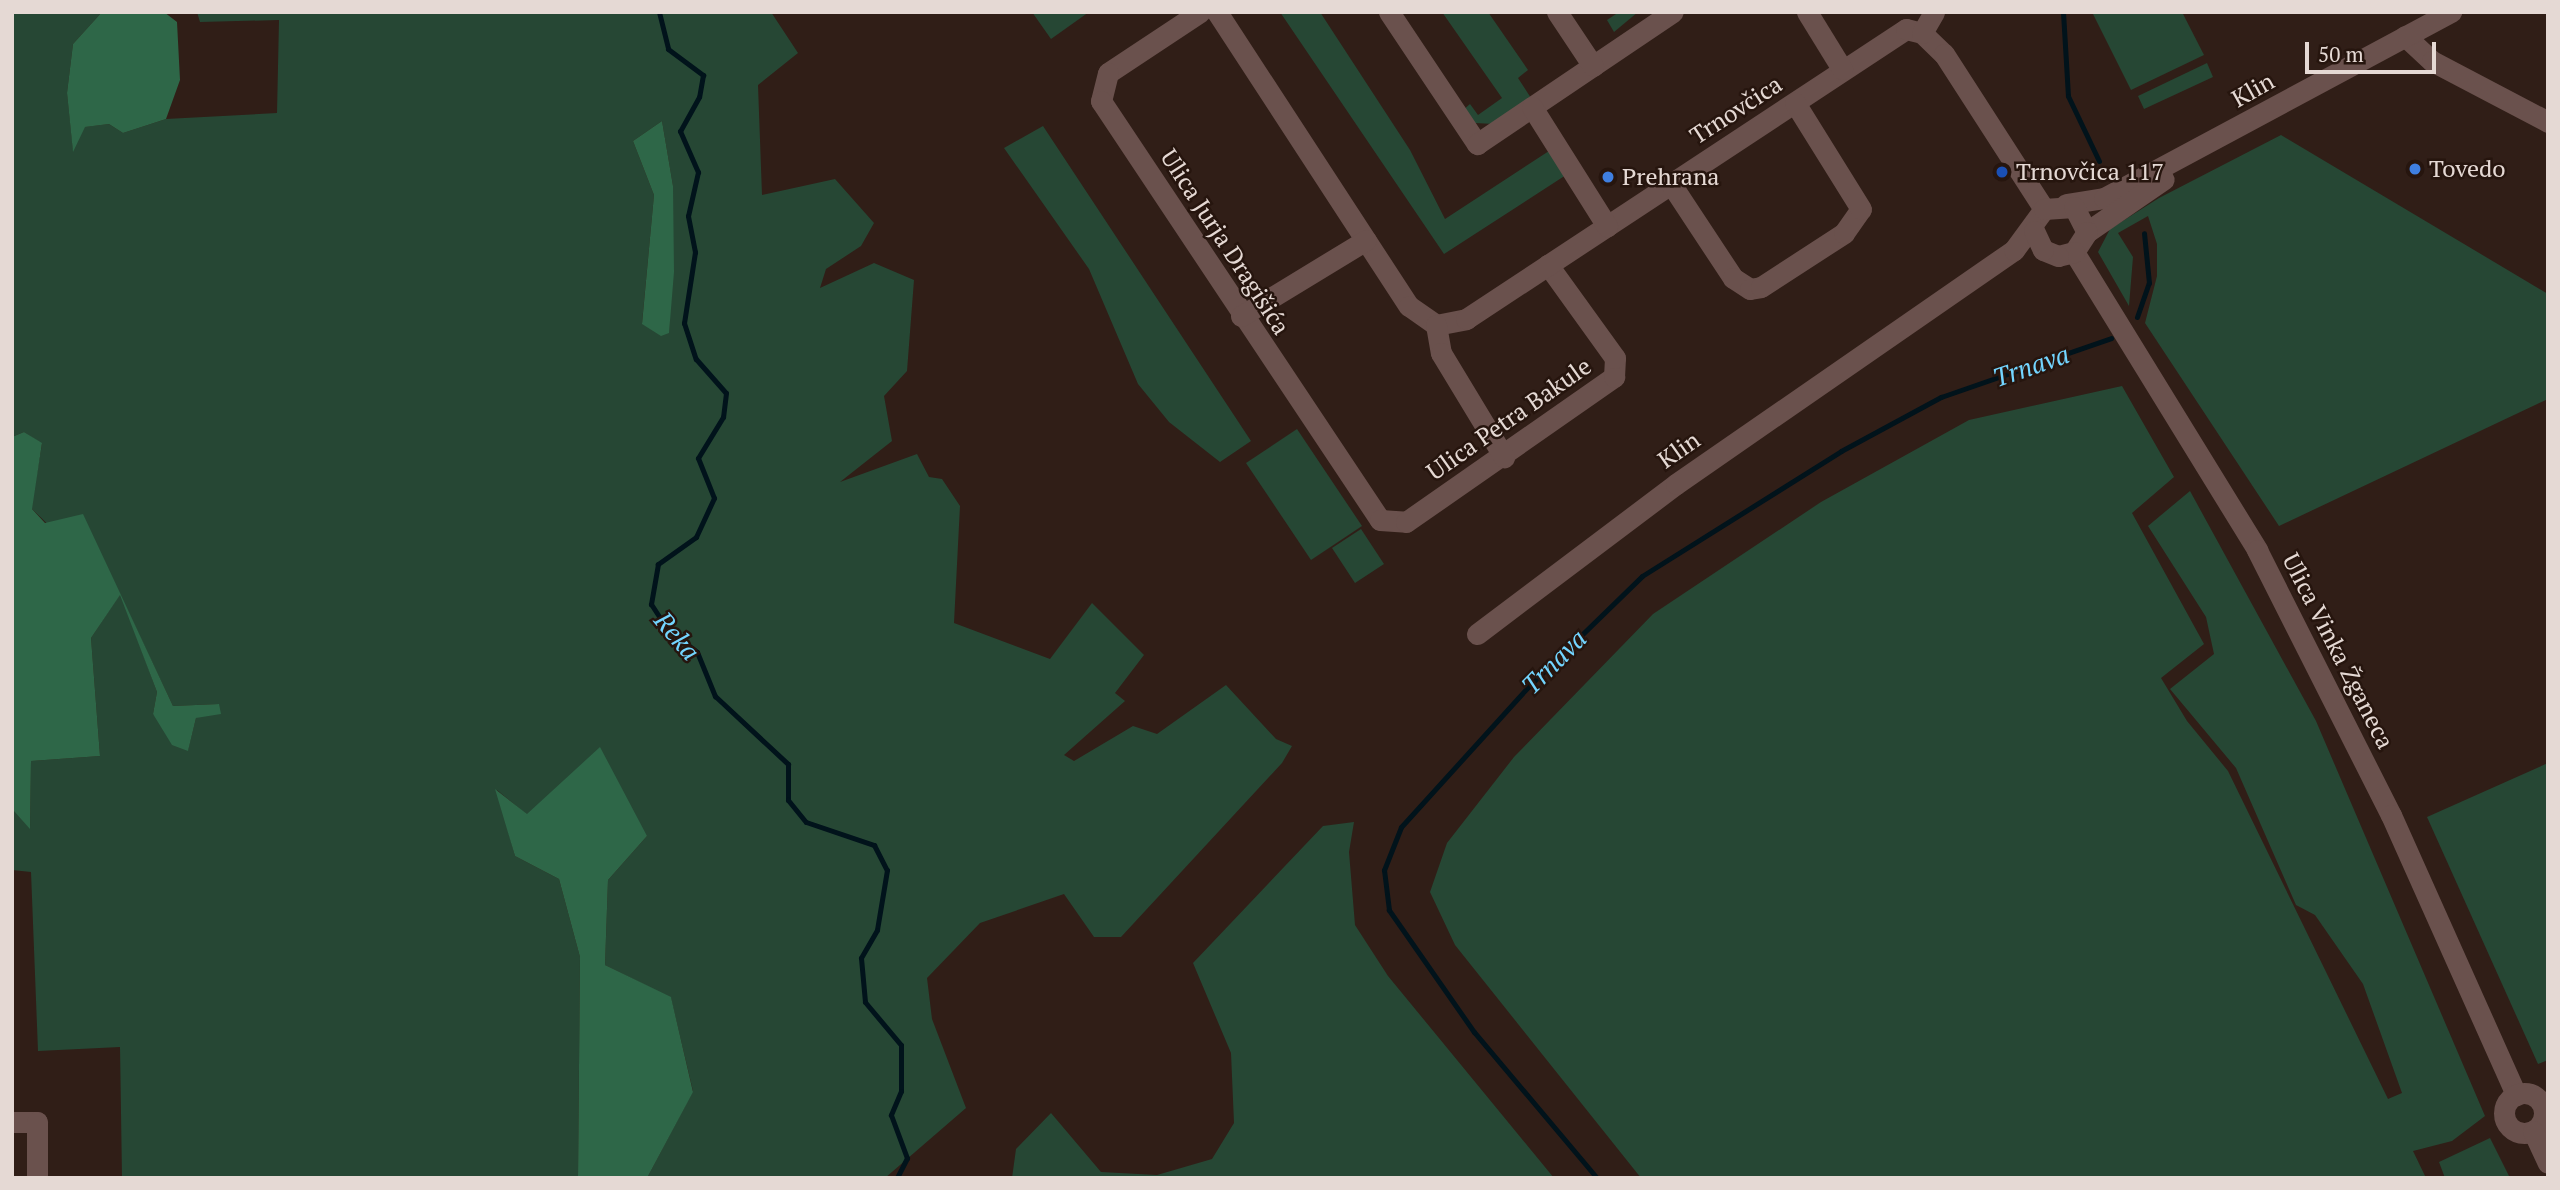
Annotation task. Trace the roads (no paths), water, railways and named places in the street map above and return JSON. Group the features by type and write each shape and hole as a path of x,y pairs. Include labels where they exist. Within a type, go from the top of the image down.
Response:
{"street":[{"name":"Ulica Jurja Dragišića","path":"1200,12 1108,73 1101,101 1374,513 1389,524"},
{"path":"1217,12 1409,306 1436,325 1441,354 1504,457"},
{"path":"1389,12 1477,144 1673,12"},
{"path":"1557,12 1593,66"},
{"path":"1807,12 1842,69"},
{"path":"1934,12 1922,33 1944,54 2044,209"},
{"name":"Klin","path":"2066,204 2097,201 2229,133 2451,12"},
{"name":"Trnovčica","path":"1436,325 1465,319 1899,32 1922,33"},
{"path":"2405,36 2432,61 2548,122"},
{"path":"1671,184 1733,278 1750,289 1761,287 1844,233 1861,209 1795,103"},
{"path":"1532,107 1607,226"},
{"name":"Klin","path":"2087,232 2229,133"},
{"path":"2066,204 2079,212 2087,232 2074,252 2050,254 2034,230 2044,209 2066,204"},
{"name":"Klin","path":"1477,634 1676,484 1917,318 2034,230"},
{"path":"1241,316 1366,240"},
{"name":"Ulica Vinka Žganeca","path":"2074,252 2135,346 2257,550 2329,687 2516,1095"},
{"name":"Klin","path":"1917,318 1958,302 2015,265 2050,254"},
{"name":"Ulica Petra Bakule","path":"1389,524 1406,522 1608,387 1618,368 1548,265"},
{"path":"2516,1095 2544,1099 2544,1118 2533,1131 2516,1131 2506,1121 2505,1107 2516,1095"},
{"path":"12,1122 37,1122 37,1178"},
{"path":"2533,1131 2548,1163"}],"waterway":[{"name":"Reka","path":"659,12 668,49 703,75 699,97 680,131 698,172 688,216 695,252 684,323 696,359 726,393 723,417 698,458 714,498 696,537 658,564 651,604 668,630 697,652 715,696 788,764 788,800 806,822 874,845 887,870 877,930 861,958 865,1002 901,1045 901,1091 891,1115 907,1158 897,1178"},
{"name":"Trnava","path":"2063,12 2068,96 2099,161"},
{"name":"Trnava","path":"2137,317 2149,283 2144,233"},
{"name":"Trnava","path":"1597,1178 1474,1032 1389,910 1384,870 1401,827 1528,687 1642,576 1841,451 1941,397 2111,338"}],"place":[{"name":"Tovedo","path":"2415,169"},
{"name":"Trnovčica 117","path":"2002,172"},
{"name":"Prehrana","path":"1608,177"}]}
